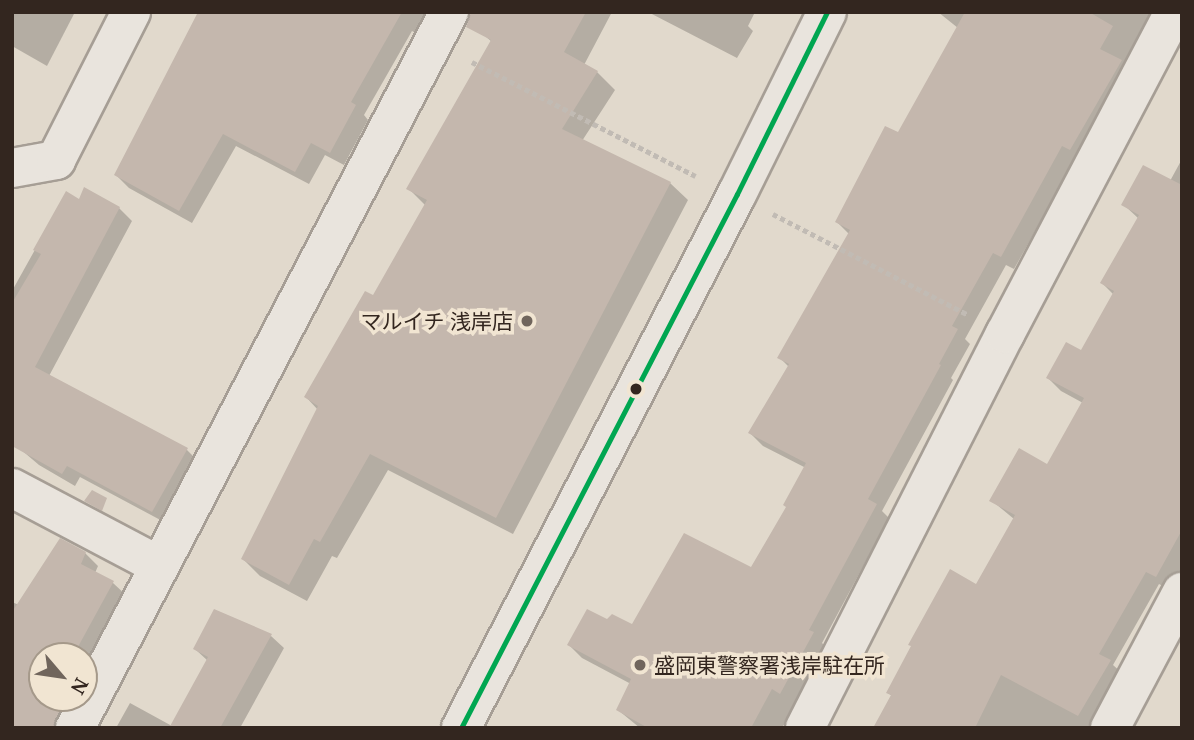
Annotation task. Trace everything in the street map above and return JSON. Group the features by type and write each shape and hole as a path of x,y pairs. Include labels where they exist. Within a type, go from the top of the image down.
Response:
{"street":[{"path":"12,168 56,160 131,12"},
{"path":"461,728 731,207 827,12"},
{"path":"805,728 1005,334 1174,12"},
{"path":"75,728 441,27"},
{"path":"12,488 158,565"},
{"path":"1110,728 1182,592"}],"path":[{"path":"441,27 696,176"},
{"path":"773,214 1005,334"}],"building":[{"path":"198,12 402,12 351,102 356,105 330,153 311,143 295,172 223,134 179,211 114,175"},
{"path":"471,12 586,12 564,52 598,71 562,129 671,182 496,518 370,454 320,542 314,539 289,585 241,559 318,406 304,397 365,291 373,295 427,200 406,189 491,40 466,27"},
{"path":"965,12 1089,12 1113,26 1100,49 1122,60 1070,150 1062,146 1001,257 993,253 952,326 958,329 939,364 941,365 868,499 877,504 809,630 814,632 780,694 772,689 751,728 648,728 616,710 631,679 567,645 587,609 607,619 612,614 632,624 684,533 751,567 786,507 783,505 806,463 748,433 789,364 777,358 850,230 835,222 885,126 898,132"},
{"path":"1143,165 1182,185 1182,530 1156,577 1146,572 1099,654 1111,660 1078,716 1001,675 975,728 873,728 891,695 886,693 911,646 908,645 950,569 976,584 1015,515 989,501 1019,448 1047,464 1084,398 1046,378 1066,342 1081,350 1114,291 1100,283 1139,215 1121,205"},
{"path":"84,187 120,207 35,367 188,448 152,512 67,466 62,474 12,446 12,303 41,254 33,250 66,191 79,199"},
{"path":"92,490 107,498 102,511 84,501"},
{"path":"60,538 86,552 81,564 114,581 81,642 28,642 28,712 60,712 53,728 12,728 12,612"},
{"path":"214,609 272,634 220,728 169,728 208,657 193,649"}],"transit line":[{"path":"461,728 737,194 827,12"}],"place":[{"name":"マルイチ 浅岸店","path":"527,321"},
{"name":"盛岡東警察署浅岸駐在所","path":"640,665"}]}
